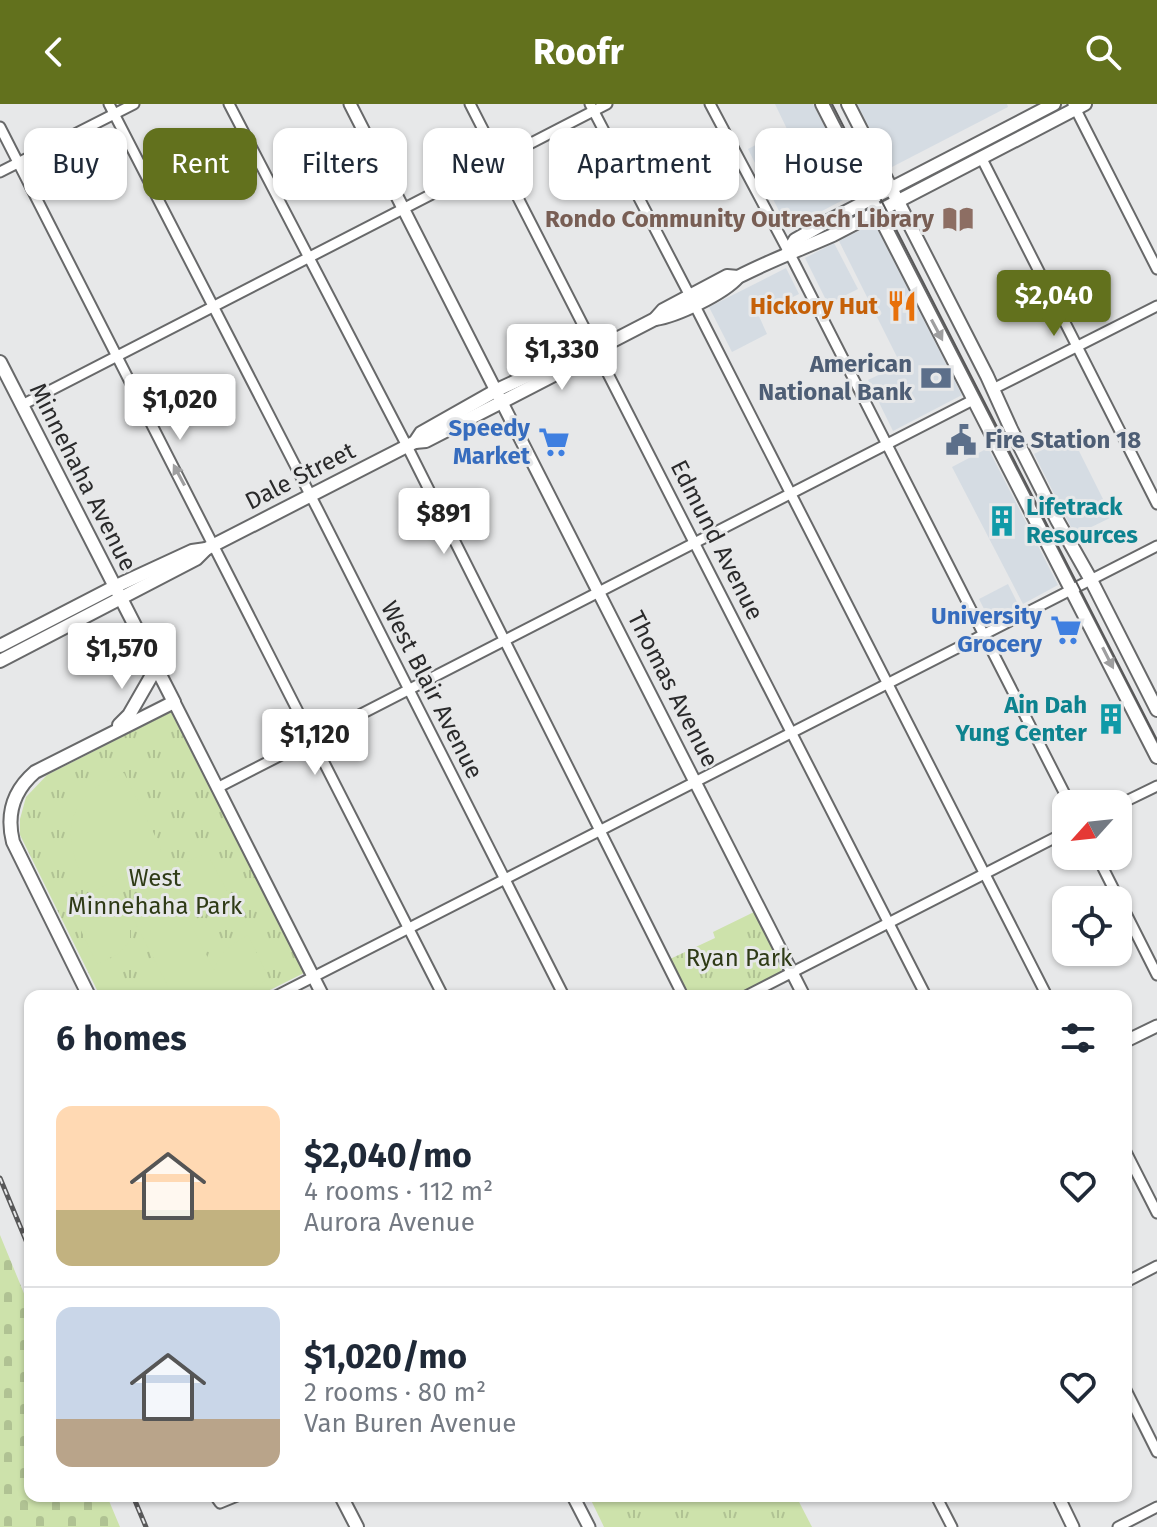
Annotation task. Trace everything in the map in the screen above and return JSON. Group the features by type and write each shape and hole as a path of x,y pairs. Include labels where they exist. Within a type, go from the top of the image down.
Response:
{"main road":[{"path":"822,104 834,128"},
{"path":"848,104 860,128"},
{"name":"Dale Street","path":"892,187 1054,104"},
{"name":"Dale Street","path":"0,646 196,559 210,546 411,444 426,441 583,350 597,349 655,319 667,317 727,276 738,277 788,252 833,235 1078,106"},
{"path":"892,190 1050,507 1157,710"},
{"name":"Dale Street","path":"788,252 795,240 866,200"},
{"path":"871,200 1157,757"},
{"name":"Minnehaha Avenue","path":"0,362 174,702"},
{"name":"Dale Street","path":"0,661 117,593"},
{"path":"113,732 129,715 156,668"},
{"path":"86,990 16,849 10,832 10,816 19,789 35,772 174,702"},
{"path":"344,1502 357,1527"}],"street":[{"name":"West Blair Avenue","path":"109,104 561,990"},
{"path":"0,172 134,104"},
{"path":"229,104 307,258 411,444 505,641 680,990"},
{"name":"Thomas Avenue","path":"350,104 801,990"},
{"name":"Edmund Avenue","path":"470,104 482,128"},
{"path":"533,141 592,108 607,104"},
{"path":"710,104 1063,790"},
{"path":"1078,106 1157,269"},
{"path":"592,108 1044,990"},
{"path":"0,127 210,546 314,739 440,990"},
{"path":"981,157 1157,504"},
{"path":"22,405 423,199"},
{"name":"Edmund Avenue","path":"519,200 923,990"},
{"path":"993,389 1157,306"},
{"path":"217,788 973,400"},
{"path":"288,990 1157,546"},
{"name":"Minnehaha Avenue","path":"174,702 320,990"},
{"path":"1132,798 1157,786"},
{"path":"758,990 1052,839"},
{"path":"1104,870 1157,975"},
{"path":"1132,1038 1157,1026"},
{"path":"1132,1164 1157,1213"},
{"path":"1132,1279 1157,1266"},
{"path":"1132,1402 1157,1452"},
{"path":"576,1502 589,1527"},
{"path":"939,1502 952,1527"},
{"path":"1061,1502 1073,1527"},
{"path":"1118,1527 1157,1507"}],"shaded area":[{"path":"775,104 813,104 825,128 787,128"},
{"path":"857,104 1007,104 1008,107 892,167 892,128 869,128"},
{"path":"755,145 755,163 748,149"},
{"path":"774,200 843,200 788,229"},
{"path":"874,223 962,395 893,431 868,380 895,367 897,357 839,241"},
{"path":"834,243 858,289 828,304 805,258"},
{"path":"786,268 799,294 758,314 767,334 732,352 709,307"},
{"path":"1071,435 1112,517 1075,535 1034,454"},
{"path":"988,448 1058,585 1023,604 952,467"},
{"path":"1008,584 1019,606 990,621 979,599"}],"green space":[{"name":"West Minnehaha Park","path":"171,712 304,973 270,990 97,990 20,835 20,819 26,797 47,775"},
{"path":"124,773 161,848 159,857 90,893 73,852 71,838 75,812 98,786"},
{"path":"202,855 210,859 231,898 207,908 183,908 214,970 226,950 248,935 267,974 265,981 246,990 170,990 130,913 130,941 118,954 97,964 76,920 79,913 119,892 130,911 170,890 162,874"},
{"name":"Ryan Park","path":"754,912 782,967 781,972 747,990 686,990 670,959 715,938 713,932"},
{"path":"0,1235 24,1293 24,1502 110,1502 120,1527 0,1527"},
{"path":"592,1502 799,1502 812,1527 604,1527"}],"tram line":[{"path":"832,104 1157,740"}],"railway":[{"path":"0,1178 24,1236"},
{"path":"136,1502 146,1527"}],"place":[{"name":"Rondo Community Outreach Library","path":"958,219"},
{"name":"Hickory Hut","path":"902,306"},
{"name":"American National Bank","path":"936,378"},
{"name":"Fire Station 18","path":"961,440"},
{"name":"Speedy Market","path":"554,442"},
{"name":"Lifetrack Resources","path":"1002,521"},
{"name":"University Grocery","path":"1066,630"},
{"name":"Ain Dah Yung Center","path":"1111,719"}]}
